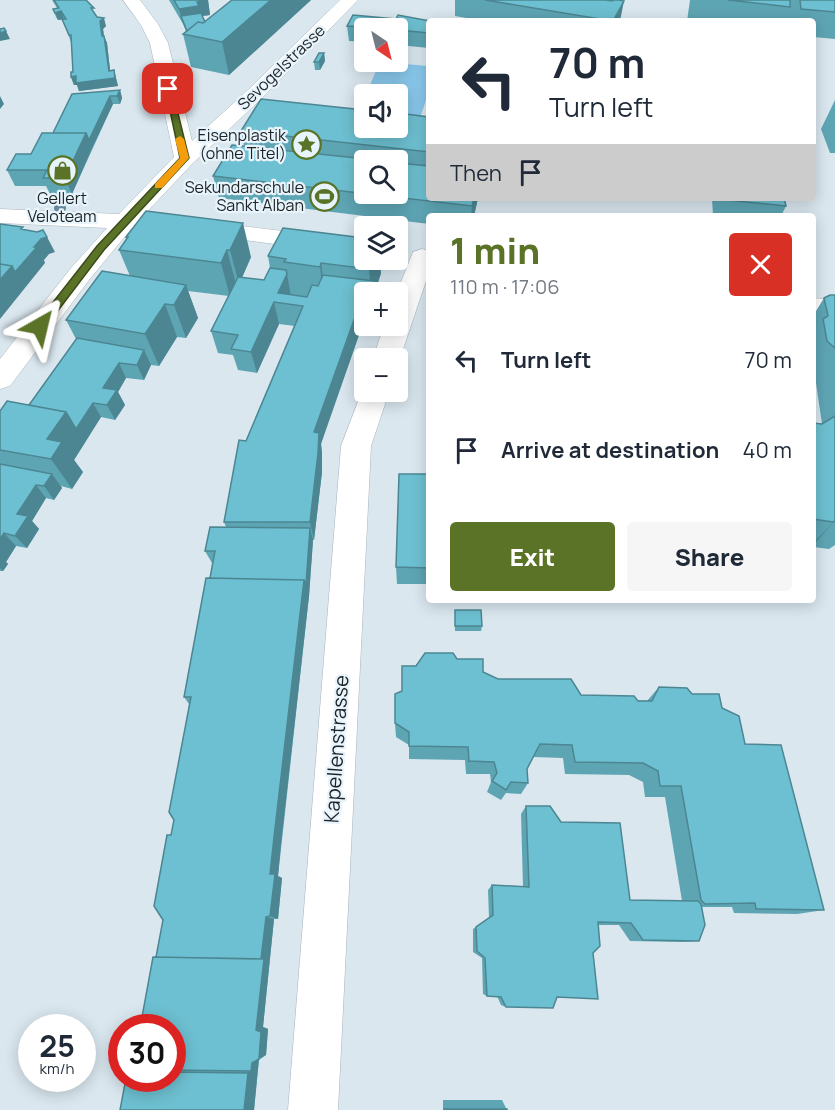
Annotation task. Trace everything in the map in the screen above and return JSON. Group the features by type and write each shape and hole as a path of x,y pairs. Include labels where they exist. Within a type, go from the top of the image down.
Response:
{"street":[{"path":"131,0 149,24 159,43 185,158"},
{"name":"Sevogelstrasse","path":"0,379 80,274 125,221 185,158 255,94 350,0"},
{"path":"0,216 170,225 354,248"},
{"path":"389,348 417,256"},
{"path":"816,307 835,309"},
{"name":"Kapellenstrasse","path":"313,1110 356,446 371,402"}],"shaded area":[{"path":"408,64 426,66 426,100 417,126 408,125 408,84 370,84 376,72 408,72"}],"building":[{"path":"54,0 86,0 94,8 91,8 97,17 104,18 100,21 102,36 104,36 109,71 114,70 115,78 76,83 76,76 71,77 71,72 73,72 71,35 62,19 66,19 61,11 55,13 53,9 59,8"},
{"path":"174,0 207,0 197,2 199,6 179,9"},
{"path":"232,0 271,0 222,42 183,34 198,22 203,23"},
{"path":"485,0 624,1 615,18 594,18"},
{"path":"728,0 790,0 790,7"},
{"path":"800,0 835,0 835,12 801,9"},
{"path":"201,13 205,22 198,22 187,31 181,16"},
{"path":"353,15 385,18 354,18 354,26 347,26"},
{"path":"398,15 426,20 426,33 408,31 408,18 396,18"},
{"path":"319,53 324,53 319,62 314,62"},
{"path":"120,90 117,96 110,96 89,140 86,133 53,133 72,94"},
{"path":"261,99 354,109 354,138 408,138 408,114 426,117 426,152 241,131"},
{"path":"42,133 86,133 65,178 43,178 47,170 7,170 16,154 31,154"},
{"path":"232,145 354,158 354,192 213,176"},
{"path":"408,164 426,166 426,201 408,199"},
{"path":"429,201 473,201 472,206"},
{"path":"737,201 785,201 786,206"},
{"path":"146,211 243,223 221,263 119,250"},
{"path":"0,224 23,227 21,229 37,232 43,230 47,237 41,239 34,247 37,247 15,272 12,266 0,264"},
{"path":"283,228 354,237 354,267 321,263 320,267 284,262 286,259 268,256"},
{"path":"0,264 12,266 0,280"},
{"path":"270,268 286,270 287,274 278,293 307,297 312,285 318,286 323,275 375,281 354,282 354,320 314,432 319,433 310,522 224,522 239,440 246,441 303,306 274,302 251,352 231,349 238,335 211,331 238,277 264,280"},
{"path":"102,271 186,285 174,305 165,304 145,334 66,320"},
{"path":"835,295 835,348 827,341 823,319 828,316 824,298"},
{"path":"77,338 144,350 137,365 119,363 103,388 117,390 107,405 93,403 76,429 66,412 29,405"},
{"path":"7,401 66,412 47,439 62,442 51,459 0,450 0,411"},
{"path":"835,416 835,521 833,522 816,519 816,423 822,424"},
{"path":"0,464 52,474 44,486 36,485 17,514 28,516 15,536 4,533 0,539"},
{"path":"399,474 426,474 426,568 396,567"},
{"path":"210,527 310,528 306,584 304,580 210,578 215,551 205,551"},
{"path":"206,578 304,580 270,874 275,874 270,916 266,917 261,959 156,957 163,920 154,906 167,835 171,835 174,820 169,812 191,697 184,697"},
{"path":"455,610 481,610 482,626 455,626"},
{"path":"425,653 453,653 457,659 483,659 483,672 498,679 571,679 581,695 634,696 638,701 652,701 659,687 687,688 692,694 719,694 722,708 739,716 745,744 781,745 824,910 756,909 755,903 705,904 701,900 681,786 660,786 658,771 643,763 575,762 572,745 540,744 527,769 528,783 511,782 506,790 492,781 497,773 494,762 469,761 468,747 409,746 409,732 395,723 395,694 402,691 402,666 416,666"},
{"path":"526,806 550,806 561,822 620,823 630,900 698,901 701,904 705,925 699,941 643,940 631,923 598,922 600,946 593,953 598,999 557,997 553,1008 506,1007 501,997 487,996 485,958 477,951 476,927 493,915 492,885 529,887"},
{"path":"153,957 264,959 256,1030 261,1032 259,1059 252,1063 251,1071 186,1070 186,1014 143,1014"},
{"path":"186,1072 248,1073 244,1110 120,1110 123,1092 186,1092"},
{"path":"507,1109 507,1110 444,1110"}],"slow traffic":[{"path":"158,186 185,158 180,139"}],"place":[{"name":"Eisenplastik (ohne Titel)","path":"307,144"},
{"name":"Gellert Veloteam","path":"62,170"},
{"name":"Sekundarschule Sankt Alban","path":"325,196"}],"route":[{"path":"40,326 100,248 185,158 168,89"}]}
